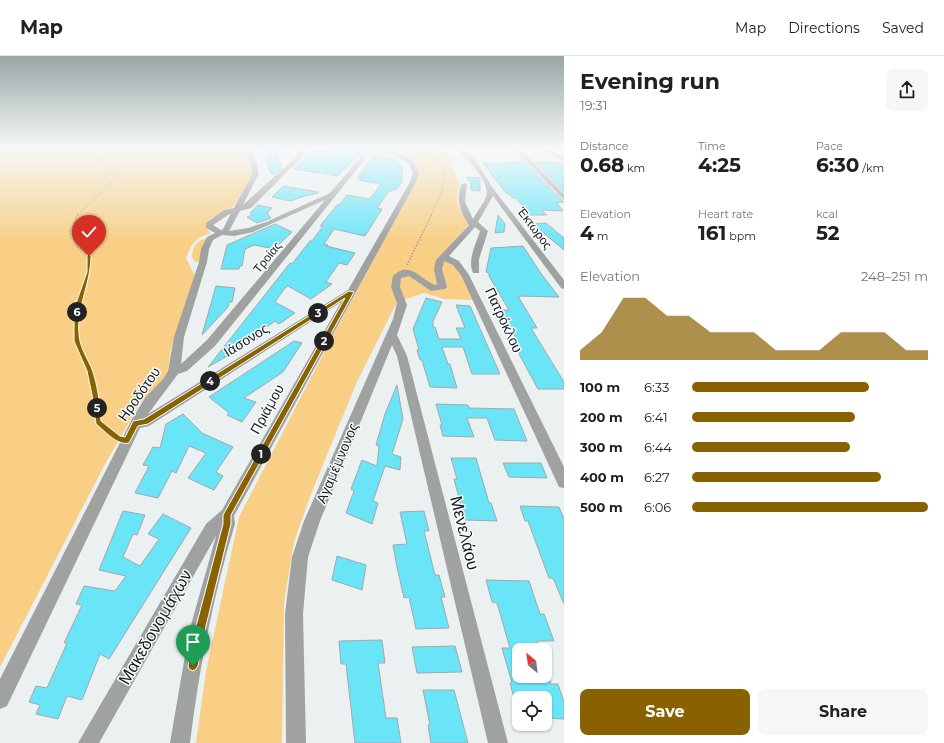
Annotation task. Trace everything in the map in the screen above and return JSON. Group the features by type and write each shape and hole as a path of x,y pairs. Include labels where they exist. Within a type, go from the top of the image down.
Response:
{"street":[{"name":"Ηροδότου","path":"0,699 126,441 149,402 168,381 174,371 179,338 203,262 205,249 210,239 226,230 252,180"},
{"path":"238,209 248,206 275,180"},
{"name":"Τροίας","path":"174,371 183,368 211,343 345,180"},
{"name":"Πριάμου","path":"180,743 185,702 200,630 227,524 227,515 414,180"},
{"name":"Έκτωρος","path":"485,180 564,286"},
{"path":"548,180 564,198"},
{"path":"464,185 460,197 464,211 474,224 481,227 484,231 475,259 476,271"},
{"path":"403,273 416,274 431,287 439,289 442,287 438,269 440,260 474,224 489,196 490,188"},
{"path":"220,234 239,233 250,230 333,195"},
{"name":"Πατρόκλου","path":"443,256 456,263 465,274 564,482"},
{"name":"Αγαμέμνονος","path":"296,743 294,614 300,557 312,521 391,335 402,304 394,286 394,280 397,276 403,273"},
{"name":"Ιάσονος","path":"136,423 145,422 351,292"},
{"name":"Μενελάου","path":"391,335 396,341 402,356 498,743"},
{"name":"Μακεδονομάχων","path":"88,743 211,529 227,515"}],"path":[{"path":"112,180 111,184 76,216 70,232 77,246 89,256 89,272 77,309 77,341 90,371 96,395 98,422 118,438 126,441"},
{"path":"403,273 439,199 445,180"}],"shaded area":[{"path":"0,180 251,180 234,206 210,219 206,227 210,234 198,239 190,249 186,258 195,276 171,349 167,375 139,405 104,466 0,667"},
{"path":"417,180 458,180 460,184 457,196 458,205 470,223 439,257 457,267 476,300 444,299 424,293 397,302 356,384 311,494 294,542 284,603 282,743 196,743 206,671 239,517 331,339"},
{"path":"207,238 203,245 201,261 195,262 192,257 194,247 200,240"}],"building":[{"path":"359,180 402,180 397,189 389,191 377,208 382,209 365,236 334,229 324,244 328,245 326,246 355,253 347,265 339,263 326,282 332,284 311,299 288,286 285,288 275,302 295,313 279,324 275,321 256,335 259,338 208,367 290,263 292,264 310,241 312,241 323,226 320,226 337,205 339,205 347,195 370,199 381,184"},
{"path":"469,180 480,180 480,191 471,190 471,184"},
{"path":"496,180 543,180 564,202 557,203 563,211 542,210 547,215 530,215 516,198 513,198 506,193"},
{"path":"552,180 564,180 564,192"},
{"path":"283,186 318,193 290,201 272,197"},
{"path":"258,205 272,208 267,213 271,218 257,223 247,217 252,215 250,213"},
{"path":"498,215 505,224 504,232 495,233"},
{"path":"546,223 564,238 564,250 533,224"},
{"path":"275,224 292,232 275,248 254,245 245,249 242,266 240,266 239,269 221,269 227,245"},
{"path":"523,246 542,275 559,297 518,296 537,328 531,328 564,382 564,389 538,389 520,356 514,335 501,310 509,310 489,276 489,273 486,272 491,248"},
{"path":"216,286 235,288 232,302 229,302 228,307 202,335"},
{"path":"426,298 442,302 433,321 433,327 435,327 439,339 461,339 456,328 465,328 456,305 470,306 500,374 472,374 463,347 442,347 448,364 450,364 457,388 430,387 422,360 420,360 417,350 419,350 413,329"},
{"path":"294,341 302,343 283,372 244,398 256,402 242,422 227,415 229,413 209,397"},
{"path":"397,385 403,419 392,454 401,457 400,470 385,466 373,501 378,503 372,524 346,513 354,491 351,489 362,460 377,466 379,446 376,445 385,414"},
{"path":"436,404 468,405 469,408 514,409 527,441 495,440 487,418 467,418 474,437 443,436 440,425 442,425"},
{"path":"183,414 202,433 233,447 216,472 223,476 214,490 188,478 206,453 189,446 176,473 172,471 158,498 135,493 149,466 143,465 153,447 160,448 166,424"},
{"path":"451,458 476,458 489,503 491,503 497,521 465,520 454,479 457,479"},
{"path":"503,463 541,463 547,478 509,477"},
{"path":"520,506 559,507 564,519 564,604 553,578 549,578 528,521 525,521"},
{"path":"123,511 145,515 137,535 133,534 123,557 140,566 159,539 148,534 163,514 191,528 109,659 100,654 82,700 67,696 58,719 36,714 40,705 29,702 36,686 47,688 67,643 64,643 82,605 76,604 84,586 115,591 126,576 99,570"},
{"path":"424,511 429,531 424,531 435,575 439,575 445,597 441,597 449,628 416,629 409,597 404,598 397,567 393,545 407,544 400,512"},
{"path":"337,556 366,565 362,590 332,580"},
{"path":"486,580 529,581 540,614 544,614 554,641 537,641 538,643 512,643 512,683 502,648 510,648 497,603 492,602"},
{"path":"382,640 385,663 378,663 386,718 397,718 401,743 355,743 346,664 341,664 339,641"},
{"path":"455,646 462,672 417,673 412,647"},
{"path":"510,683 558,684 564,702 564,719 552,718 552,691 512,691"},
{"path":"423,690 454,690 468,743 431,743 428,725 430,725"}],"route":[{"path":"89,256 89,272 77,309 77,341 90,371 96,395 98,422 118,438 126,441 136,423 140,424 145,422 351,292 227,515 227,524 200,630 193,666"}]}
